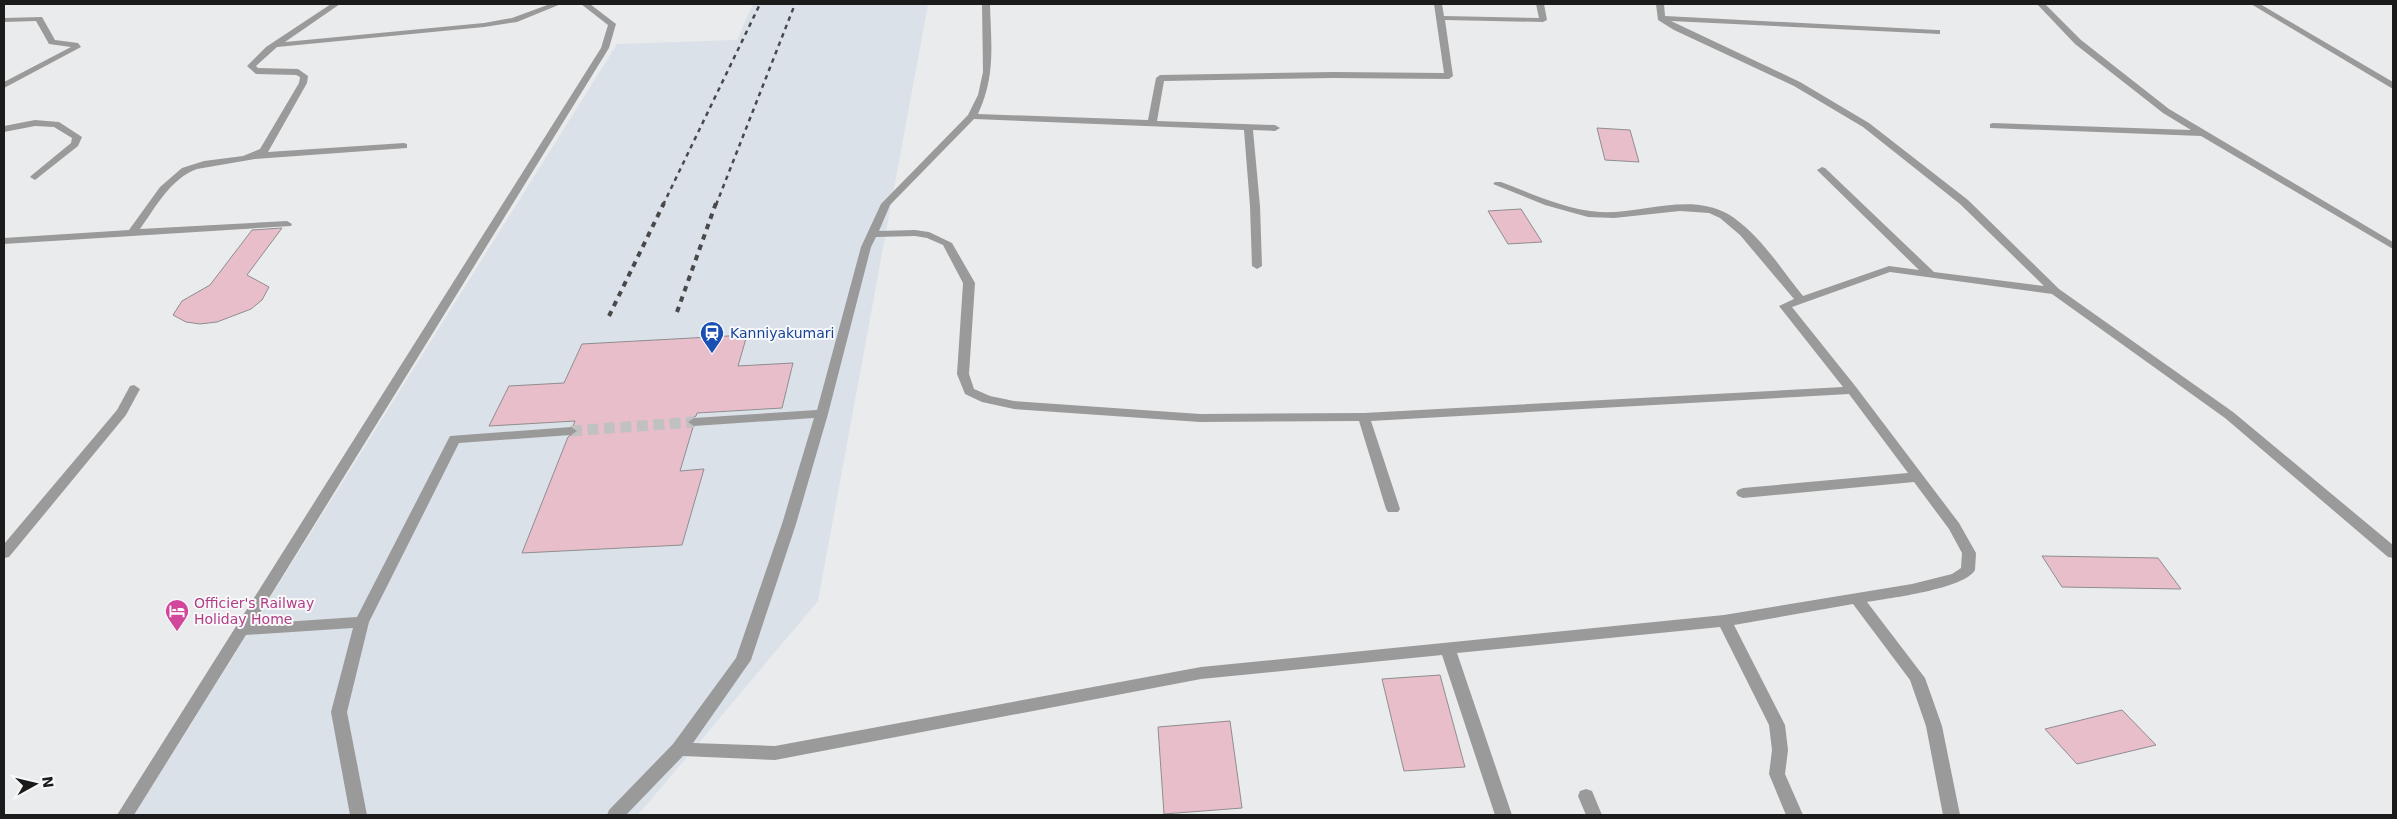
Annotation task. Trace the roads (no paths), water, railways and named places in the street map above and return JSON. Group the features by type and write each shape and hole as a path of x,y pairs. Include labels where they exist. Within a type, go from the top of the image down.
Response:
{"street":[{"path":"256,156 264,151 303,83 304,76 298,72 256,71 250,66 275,45 336,4"},
{"path":"275,45 484,25 514,20 557,4"},
{"path":"125,815 605,48 612,24 585,4"},
{"path":"615,815 679,749 743,660 789,524 822,414 866,247 886,204 936,156 972,116 982,95 986,72 986,4"},
{"path":"1152,123 1160,78 1333,75 1449,76 1438,4"},
{"path":"1440,18 1543,20 1540,4"},
{"path":"1660,4 1662,18 1677,28 1797,84 1866,125 1964,202 2055,291 2229,415 2393,553"},
{"path":"2041,4 2078,42 2166,111 2393,246"},
{"path":"2255,4 2393,86"},
{"path":"1662,18 1937,32"},
{"path":"4,20 39,20 52,42 75,45 77,47 4,85"},
{"path":"972,116 1275,128"},
{"path":"4,129 35,123 56,124 77,137 75,144 35,177"},
{"path":"1993,126 2201,133"},
{"path":"1248,128 1255,206 1257,266"},
{"path":"132,233 173,179 184,171 197,166 256,156 404,146"},
{"path":"1822,170 1931,275"},
{"path":"1498,184 1581,212 1598,215 1689,209 1706,210 1723,216 1739,228 1801,300"},
{"path":"4,241 287,224"},
{"path":"872,234 915,233 929,235 947,243 969,283 963,374 969,391 986,399 1014,405 1200,418 1364,417 1852,390"},
{"path":"679,749 775,753 1201,673 1447,647 1724,621 1912,589 1956,578 1968,570 1969,553 1954,526 1852,390 1785,306 1889,269 2055,291"},
{"path":"4,553 122,412 134,389"},
{"path":"694,422 822,414"},
{"path":"1364,417 1393,509"},
{"path":"359,815 339,712 362,622 455,439 571,431"},
{"path":"1743,492 1918,477"},
{"path":"1857,598 1917,678 1934,726 1952,815"},
{"path":"1724,621 1776,725 1780,750 1777,774 1795,815"},
{"path":"241,630 362,622"},
{"path":"1447,647 1504,815"},
{"path":"1586,796 1594,815"}],"tunnel":[{"path":"571,431 694,422"}],"railway":[{"path":"663,205 760,4"},
{"path":"716,205 795,4"},
{"path":"609,316 664,203"},
{"path":"677,312 716,203"}],"place":[{"name":"Kanniyakumari","path":"712,354"},
{"name":"Officier's Railway Holiday Home","path":"177,632"}]}
